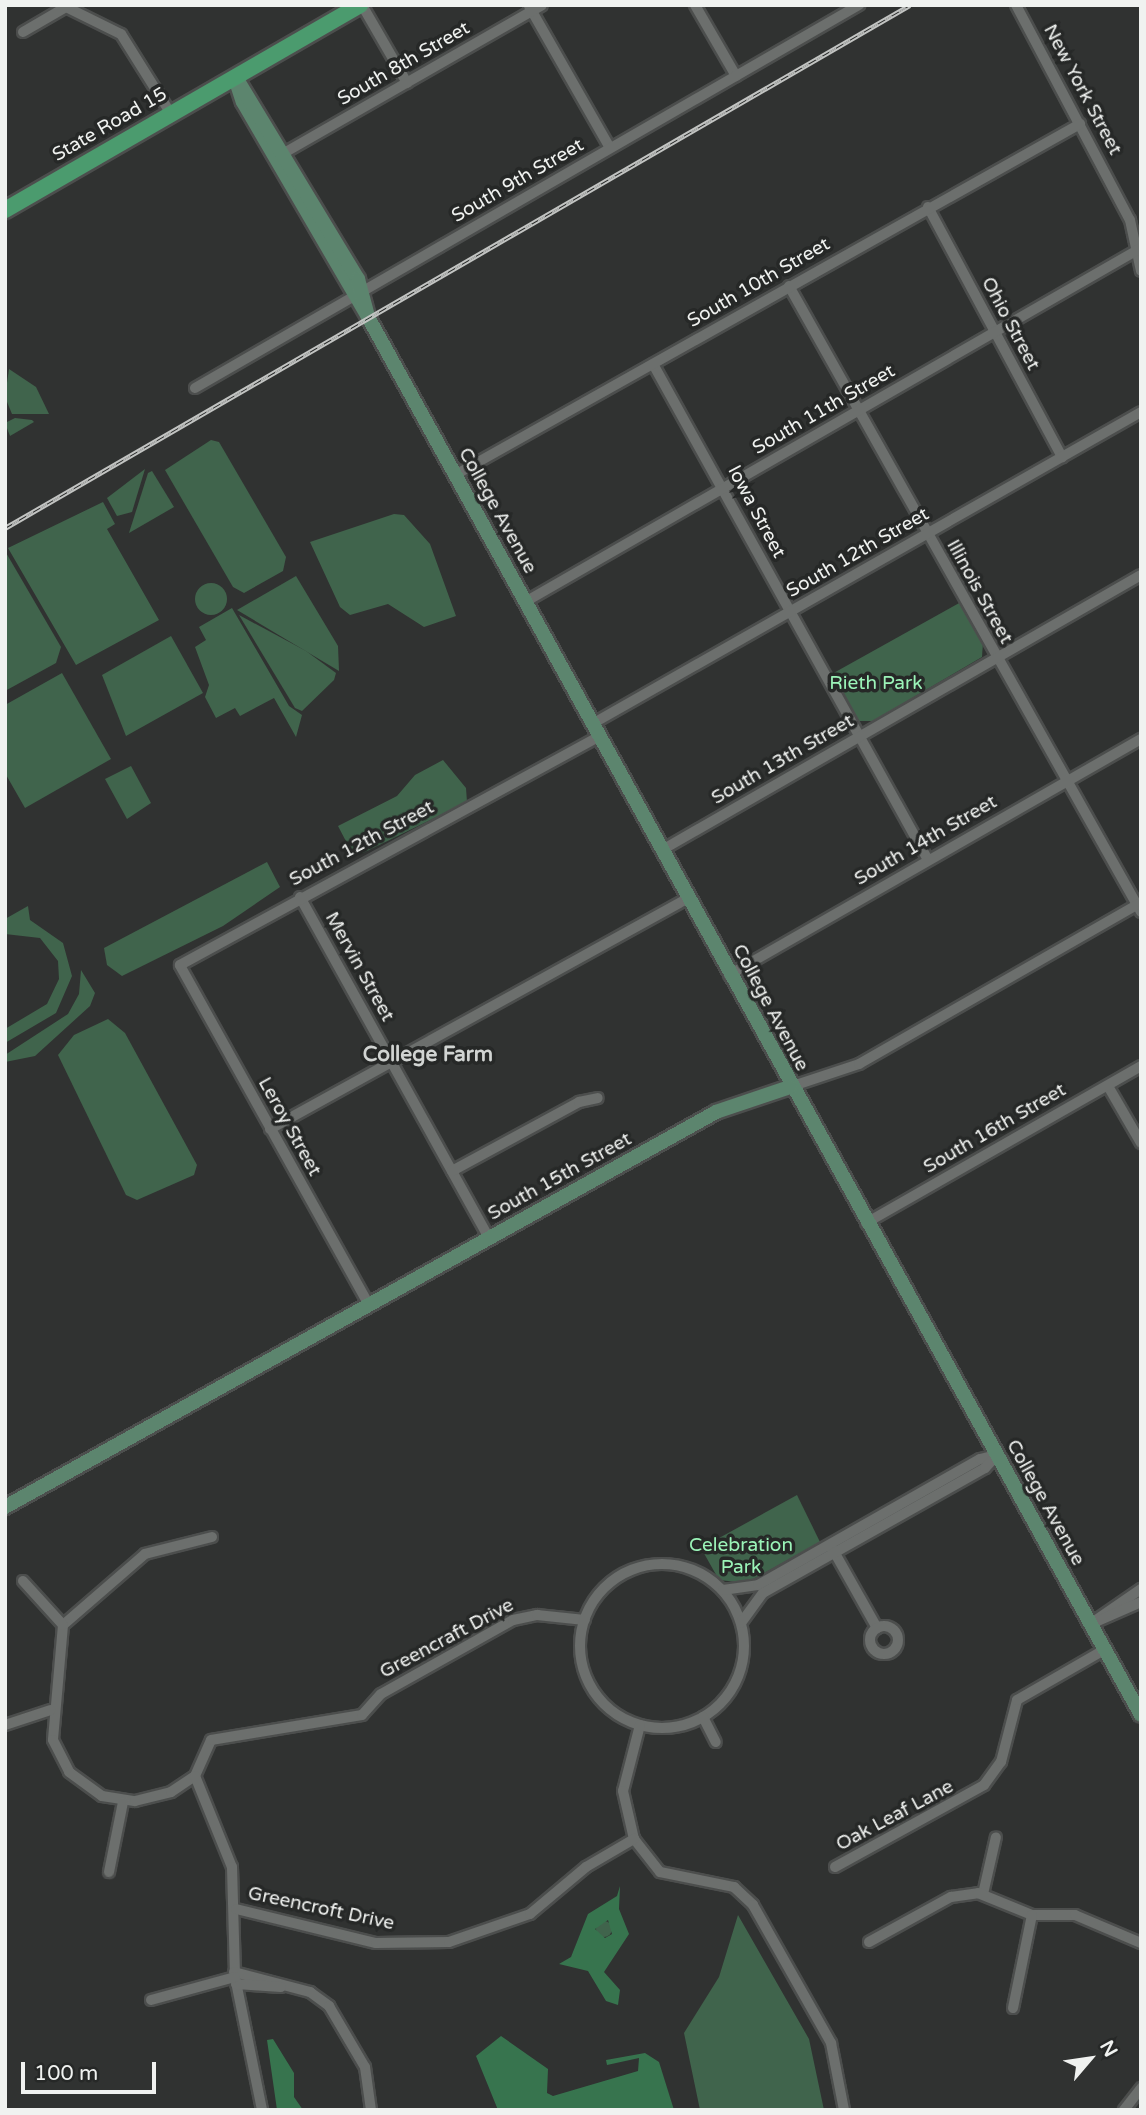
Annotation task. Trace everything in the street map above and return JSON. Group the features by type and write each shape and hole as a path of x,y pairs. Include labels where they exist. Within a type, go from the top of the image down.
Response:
{"main road":[{"name":"State Road 15","path":"5,209 361,5"},
{"name":"College Avenue","path":"235,78 284,153 368,317 790,1087 1141,1716"},
{"name":"College Avenue","path":"235,78 243,102 358,293"},
{"name":"South 15th Street","path":"5,1507 734,1104 790,1087"}],"street":[{"path":"361,5 407,83"},
{"path":"695,5 736,76"},
{"name":"South 9th Street","path":"194,388 859,5"},
{"name":"New York Street","path":"1016,5 1130,220 1139,249 1141,271"},
{"path":"23,32 64,6 121,34 171,114"},
{"path":"534,7 610,148"},
{"name":"South 8th Street","path":"284,153 534,7"},
{"name":"South 10th Street","path":"455,475 1080,124"},
{"name":"Ohio Street","path":"928,207 1062,457"},
{"name":"South 11th Street","path":"525,602 1139,249"},
{"name":"Illinois Street","path":"789,286 996,659 1139,907"},
{"name":"Iowa Street","path":"653,364 928,860"},
{"name":"South 12th Street","path":"180,965 596,731 790,612 1141,412"},
{"name":"South 13th Street","path":"662,850 1141,575"},
{"name":"South 14th Street","path":"729,975 1141,739"},
{"name":"Mervin Street","path":"300,897 489,1238"},
{"path":"270,1129 390,1060 688,898"},
{"name":"South 15th Street","path":"790,1087 859,1064 1139,907"},
{"name":"Leroy Street","path":"180,965 369,1305"},
{"name":"South 16th Street","path":"866,1223 1141,1066"},
{"path":"1108,1086 1141,1143"},
{"path":"452,1171 579,1102 598,1098"},
{"path":"723,1590 753,1588 985,1468 997,1455"},
{"path":"195,1776 159,1796 123,1802 90,1789 69,1772 53,1740 51,1710 63,1625 145,1553 212,1537"},
{"path":"741,1623 758,1597 832,1549"},
{"path":"832,1549 877,1628"},
{"path":"641,1566 687,1567 723,1590 741,1623 740,1672 724,1700 703,1717 672,1727 640,1725 610,1709 588,1679 581,1654 585,1620 602,1590 641,1566"},
{"path":"23,1581 63,1625"},
{"path":"1090,1624 1141,1589"},
{"path":"1090,1624 1141,1602"},
{"name":"Greencraft Drive","path":"195,1776 211,1740 362,1715 381,1694 513,1620 537,1615 585,1620"},
{"name":"Oak Leaf Lane","path":"835,1867 984,1785 1001,1762 1017,1700 1104,1650"},
{"path":"5,1725 51,1710"},
{"path":"703,1717 716,1742"},
{"path":"640,1725 623,1791 634,1839 660,1872 734,1887 753,1905 831,2043 844,2110"},
{"name":"Greencroft Drive","path":"195,1776 228,1850 236,1909 376,1943 449,1942 530,1914 586,1867 634,1839"},
{"path":"109,1871 123,1802"},
{"path":"983,1894 996,1837"},
{"path":"869,1942 951,1897 983,1894 1032,1915 1075,1915 1141,1943"},
{"path":"236,1909 235,1978 262,2110"},
{"path":"1013,2008 1032,1915"},
{"path":"151,2000 235,1978 299,1989 323,2000 340,2022 365,2067 371,2110"},
{"path":"1124,2110 1141,2088"}],"green space":[{"path":"9,369 36,387 49,414 12,414 5,397"},
{"path":"15,418 34,422 10,436 5,423"},
{"path":"211,440 219,442 286,557 283,571 244,593 233,587 165,470"},
{"path":"145,469 132,512 117,516 107,498"},
{"path":"152,471 174,507 129,533 148,473"},
{"path":"103,502 115,524 107,529 159,620 76,665 8,548"},
{"path":"394,514 404,515 430,544 456,616 424,627 388,604 350,615 340,607 310,542"},
{"path":"5,551 61,647 56,663 5,691"},
{"path":"296,576 338,646 339,671 237,610"},
{"path":"211,583 222,588 227,599 222,610 211,615 200,610 195,599 200,588"},
{"name":"Rieth Park","path":"961,602 983,642 982,657 873,721 858,721 830,675"},
{"path":"232,608 289,706 302,715 296,737 274,698 240,716 235,708 216,718 205,697 209,685 195,647 206,640 199,627"},
{"path":"239,615 306,651 336,673 334,680 302,711 295,708"},
{"path":"171,636 203,693 126,736 102,675"},
{"path":"62,673 111,759 25,808 5,773 5,705"},
{"path":"443,760 466,788 467,802 363,853 350,849 338,826 397,796 415,775"},
{"path":"131,766 151,803 127,819 105,779"},
{"path":"267,862 280,887 223,926 122,976 107,965 104,948"},
{"path":"28,906 30,920 63,943 72,976 56,1013 5,1043 5,1029 47,1004 59,979 58,961 40,938 5,934 5,919"},
{"path":"81,970 95,993 90,1006 35,1056 5,1062 5,1055 68,1014 79,994"},
{"path":"108,1019 125,1033 197,1165 194,1175 137,1200 126,1195 58,1055 74,1035"},
{"name":"Celebration Park","path":"797,1495 820,1542 746,1583 719,1580 701,1548"},
{"path":"738,1915 809,2039 824,2110 700,2110 684,2033 719,1977"},
{"path":"601,1921 607,1921 612,1929 610,1935 601,1937 596,1932 596,1926"}],"shaded area":[{"path":"620,1886 619,1909 629,1934 604,1972 620,1990 618,2005 606,2001 588,1971 559,1964 571,1957 588,1914 617,1896","holes":["608,1920 612,1934 605,1938 595,1929"]},
{"path":"501,2036 548,2069 547,2093 553,2096 638,2071 639,2058 607,2065 606,2060 645,2053 659,2062 674,2110 498,2110 476,2056"},
{"path":"273,2039 294,2073 294,2097 303,2110 277,2110 267,2040"}],"railway":[{"path":"5,528 910,5"}],"district":[{"name":"College Farm","path":"428,1055"}]}
